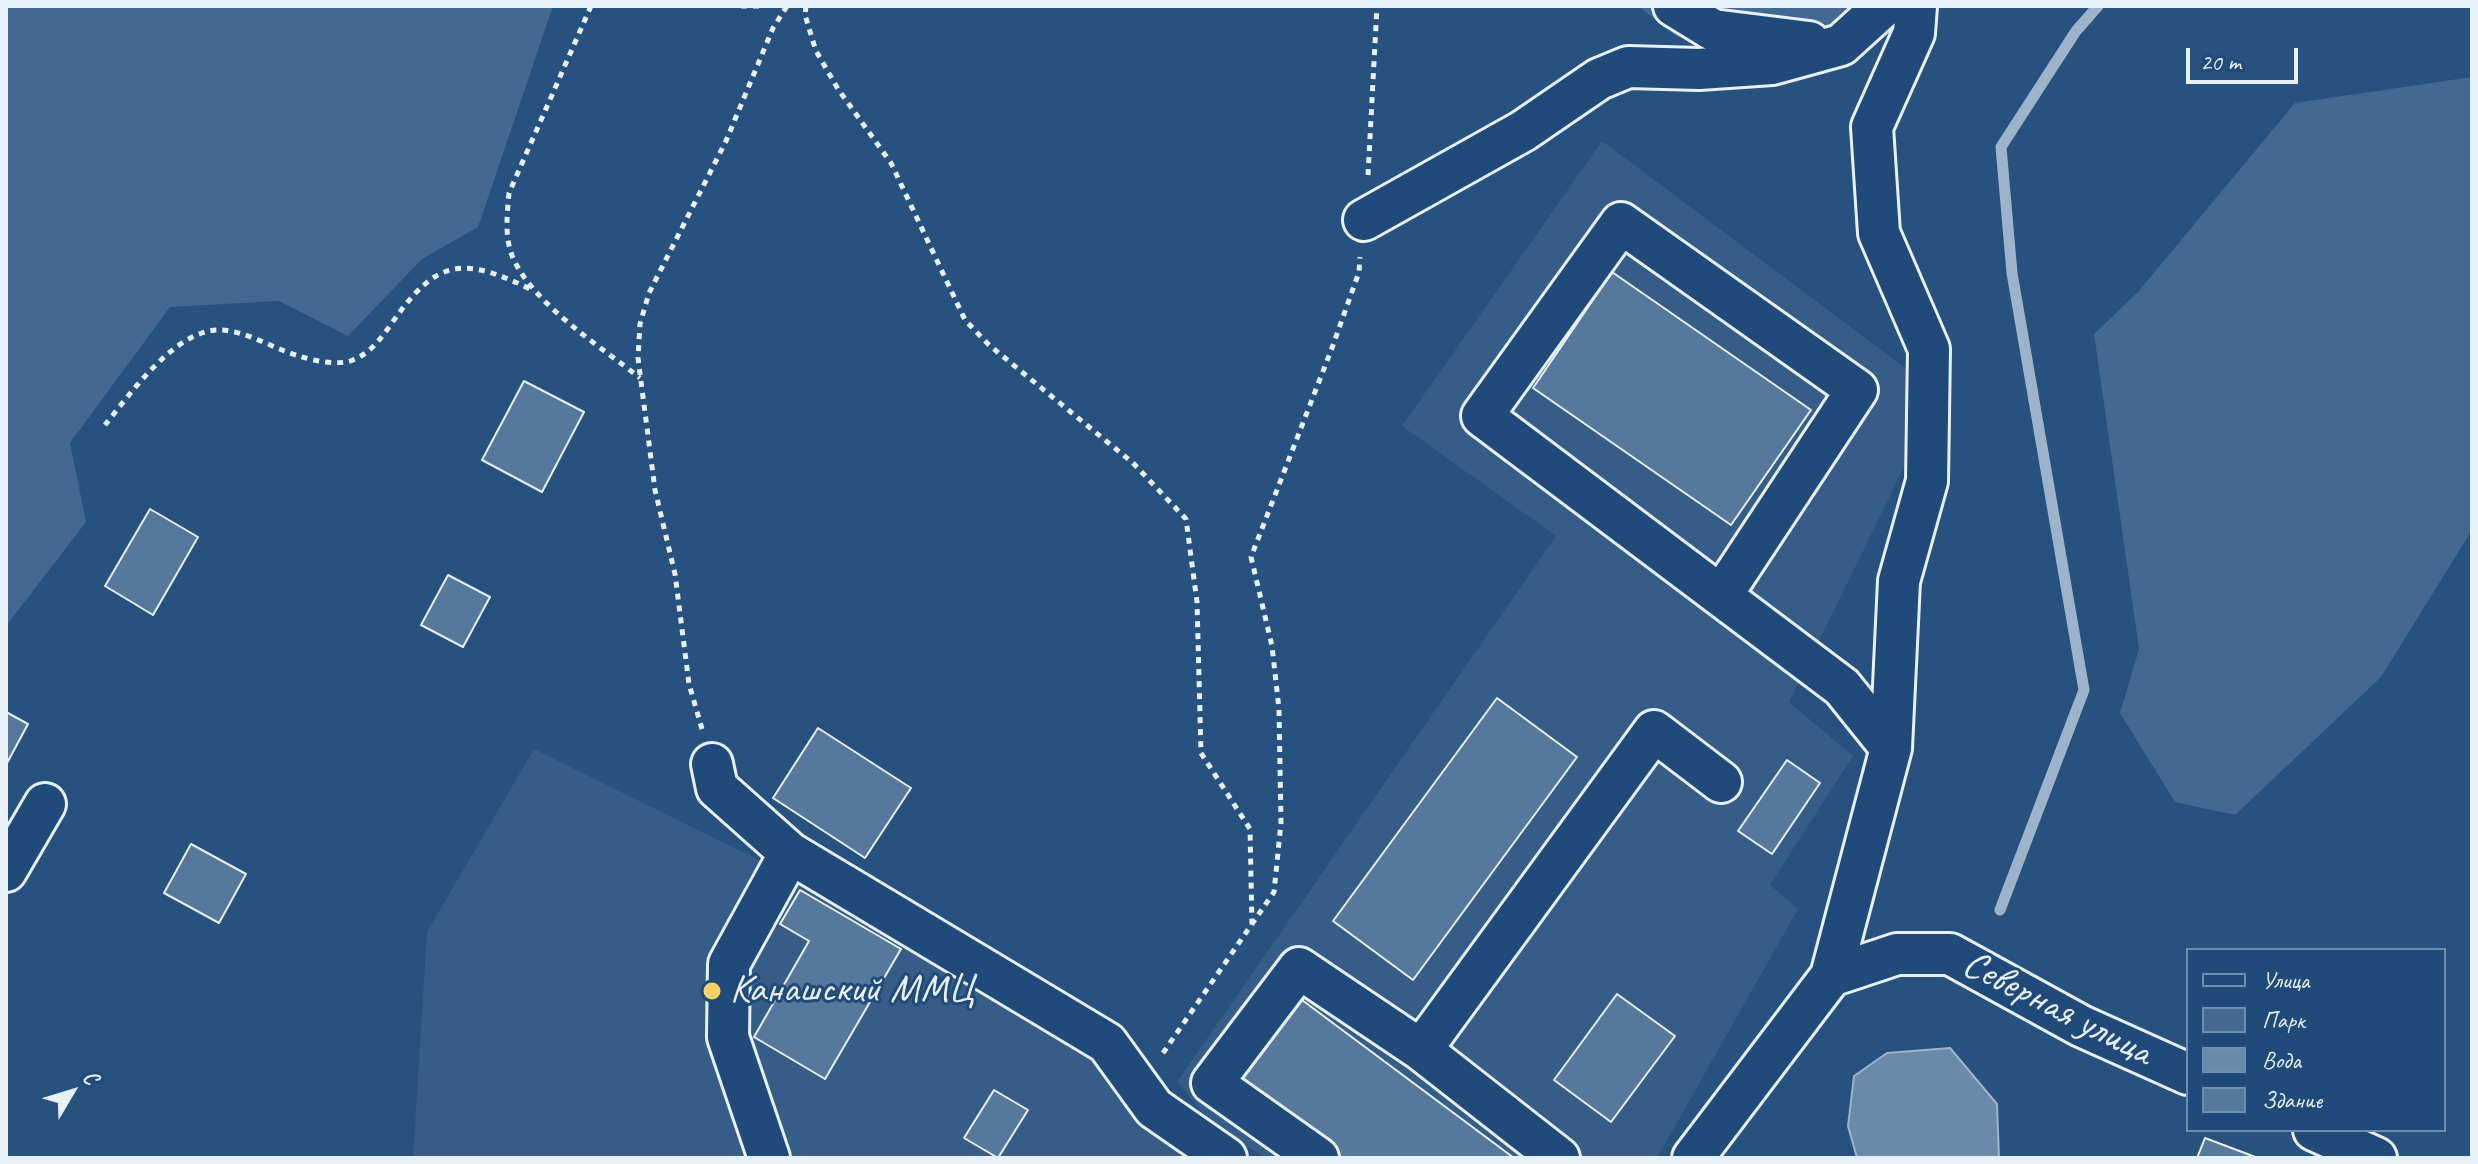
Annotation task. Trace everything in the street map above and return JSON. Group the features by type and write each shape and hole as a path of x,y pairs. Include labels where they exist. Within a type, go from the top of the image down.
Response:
{"street":[{"path":"1674,6 1713,30 1841,45"},
{"path":"1364,220 1523,131 1599,79 1628,67 1699,69 1772,64 1841,45 1884,6"},
{"path":"1693,1158 1831,976 1891,748 1899,581 1927,481 1929,349 1879,233 1872,127 1914,33 1916,6"},
{"path":"1721,596 1857,390 1621,223 1482,416 1721,596 1842,687 1891,748"},
{"path":"1421,1050 1654,731 1721,782"},
{"path":"712,764 717,788 790,853 1107,1043 1154,1108 1226,1158"},
{"path":"6,871 45,804"},
{"path":"769,1158 728,1037 729,964 790,853"},
{"name":"Северная улица","path":"1831,976 1897,954 1950,954 2081,1026 2186,1073"},
{"path":"1318,1158 1212,1083 1299,968 1421,1050 1559,1158"},
{"path":"2318,1132 2376,1158"}],"path":[{"path":"534,291 514,260 506,227 509,193 591,6"},
{"path":"741,6 761,6"},
{"path":"712,764 689,684 675,574 655,490 640,379 640,324 649,293 726,141 773,28 787,6"},
{"path":"806,6 805,15 816,51 838,89 891,163 931,254 965,320 989,345 1133,463 1186,519 1197,602 1201,753 1250,829 1252,927"},
{"path":"1154,1108 1155,1065 1274,892 1281,823 1278,693 1272,646 1251,557 1359,272 1377,6"},
{"path":"105,425 159,358 200,334 219,330 318,361 351,361 372,349 423,284 445,270 469,267 494,271 534,291 640,379"}],"shaded area":[{"path":"1602,141 1912,373 1915,445 1789,702 1853,756 1770,885 1798,909 1657,1158 1265,1158 1211,1123 1177,1082 1556,536 1402,426"},
{"name":"Канашский ММЦ","path":"534,749 809,885 1093,1051 1205,1158 413,1158 427,932"}],"green space":[{"path":"6,6 553,6 478,227 422,259 348,336 279,301 170,307 70,443 86,522 6,626"},
{"path":"1638,6 1896,6 1825,66 1676,36"},
{"path":"2472,77 2472,530 2381,677 2235,815 2175,802 2120,713 2139,649 2094,334 2138,292 2295,103"}],"water":[{"path":"1950,1048 1997,1104 1999,1158 1857,1158 1848,1126 1854,1076 1887,1053"}],"building":[{"path":"1612,272 1811,410 1731,525 1533,388"},
{"path":"524,381 584,412 542,492 482,460"},
{"path":"150,509 198,537 153,615 105,586"},
{"path":"448,575 490,597 463,647 421,625"},
{"path":"1497,698 1577,757 1413,980 1333,921"},
{"path":"6,712 28,724 6,765"},
{"path":"818,728 911,788 865,858 773,798"},
{"path":"1787,760 1820,783 1772,854 1738,831"},
{"path":"191,844 246,874 219,923 164,893"},
{"path":"800,890 901,949 825,1079 754,1037 809,941 780,924"},
{"path":"1294,994 1514,1158 1341,1158 1232,1077"},
{"path":"1617,994 1675,1036 1611,1122 1554,1080"},
{"path":"994,1090 1028,1110 998,1158 964,1138"},
{"path":"2205,1138 2258,1158 2197,1158"}],"waterway":[{"path":"2000,910 2084,690 2012,273 2001,147 2076,31 2098,6"}],"place":[{"name":"Канашский ММЦ","path":"712,991"}]}
